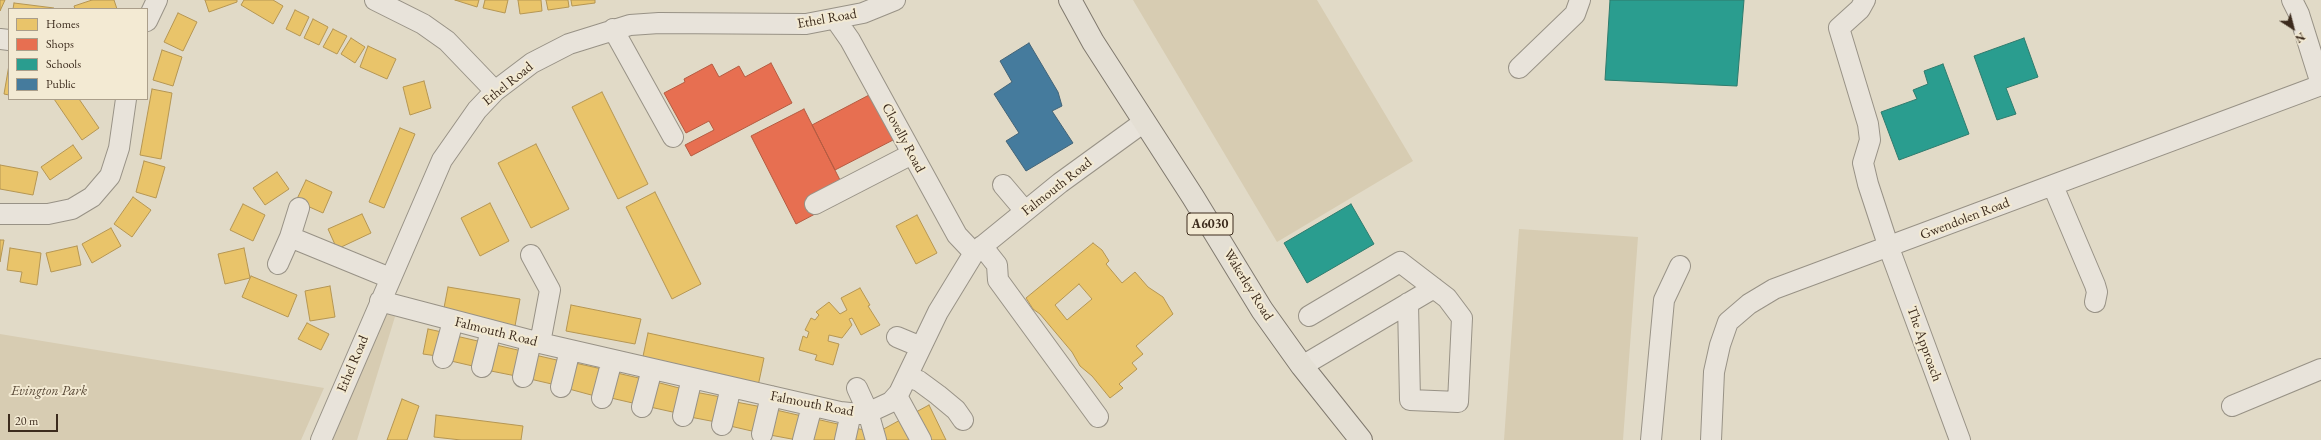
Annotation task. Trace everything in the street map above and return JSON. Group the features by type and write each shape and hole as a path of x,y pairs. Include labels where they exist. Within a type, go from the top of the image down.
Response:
{"highway":[{"name":"Wakerley Road","path":"1070,0 1093,42 1262,310 1302,366 1361,440"}],"street":[{"path":"148,20 157,0"},
{"path":"375,0 423,24 447,41 495,91"},
{"name":"Ethel Road","path":"322,440 380,301 442,160 477,110 495,91 532,63 569,44 630,25 659,23 773,25 806,24 836,20 863,13 895,0"},
{"path":"1519,68 1575,14 1580,0"},
{"name":"The Approach","path":"1865,0 1860,9 1839,28 1868,124 1870,140 1863,163 1868,184 1889,248 1960,440"},
{"path":"2292,0 2299,14 2321,84"},
{"name":"Clovelly Road","path":"836,20 850,40 912,154 922,185 957,235 978,249 997,265 998,280 1098,417"},
{"path":"613,30 673,137"},
{"name":"Gwendolen Road","path":"1711,440 1714,372 1720,345 1728,322 1749,304 1774,290 1889,248 2321,84"},
{"path":"0,214 48,214 72,209 92,197 110,176 119,148 126,100"},
{"name":"Falmouth Road","path":"380,301 535,342 612,360 812,406 859,412 891,402 897,396 908,378 938,312 978,249 1025,211 1144,122"},
{"path":"815,204 912,154"},
{"path":"1003,185 1025,211"},
{"path":"2053,186 2095,285 2097,292 2095,302"},
{"path":"278,264 290,237 299,208"},
{"path":"290,237 390,278"},
{"path":"523,377 550,290 532,255"},
{"path":"1309,316 1400,262 1447,298 1462,318 1458,402 1410,400 1408,303"},
{"path":"1651,440 1664,300 1680,266"},
{"path":"1302,366 1434,288"},
{"path":"443,358 453,321"},
{"path":"482,367 491,330"},
{"path":"897,337 921,347"},
{"path":"562,387 570,350"},
{"path":"602,398 612,360"},
{"path":"642,408 652,369"},
{"path":"2232,406 2321,369"},
{"path":"683,416 692,378"},
{"path":"908,378 920,381 956,410 963,420"},
{"path":"722,425 731,387"},
{"path":"857,388 859,412 876,440"},
{"path":"762,434 771,396"},
{"path":"897,396 921,440"},
{"path":"803,440 812,406"},
{"path":"845,440 859,412"}],"green space":[{"path":"1133,0 1317,0 1413,161 1277,242"},
{"path":"1519,229 1638,237 1623,440 1504,440"},
{"path":"380,301 398,307 357,440 322,440"},
{"name":"Evington Park","path":"0,334 324,388 301,440 0,440"}],"building: Homes":[{"path":"0,0 5,0 0,11"},
{"path":"92,0 114,0 117,8 75,8 74,6"},
{"path":"205,0 237,0 237,2 209,12"},
{"path":"244,0 273,0 283,6 273,24 241,5"},
{"path":"455,0 479,0 477,7"},
{"path":"485,0 508,0 505,13 483,8"},
{"path":"518,0 541,0 542,11 520,14"},
{"path":"546,0 568,0 569,7 548,10"},
{"path":"571,0 595,0 595,3 572,6"},
{"path":"14,3 54,8 13,8"},
{"path":"295,10 309,17 300,36 286,29"},
{"path":"178,13 197,22 183,51 164,42"},
{"path":"313,19 328,27 319,45 304,38"},
{"path":"333,29 347,36 337,54 323,47"},
{"path":"351,38 365,47 355,63 341,54"},
{"path":"368,46 396,59 387,79 360,67"},
{"path":"162,50 182,57 173,86 153,80"},
{"path":"8,71 8,95 4,94"},
{"path":"424,81 431,108 410,115 403,87"},
{"path":"152,89 172,93 161,159 140,155"},
{"path":"602,92 648,184 618,199 572,107"},
{"path":"55,100 80,100 99,128 82,140"},
{"path":"400,128 415,134 384,208 369,202"},
{"path":"536,144 569,209 531,228 498,163"},
{"path":"73,145 82,158 50,180 41,167"},
{"path":"144,161 165,167 156,198 136,192"},
{"path":"0,165 38,172 33,195 0,189"},
{"path":"277,172 289,189 265,205 253,188"},
{"path":"306,180 332,192 323,213 296,201"},
{"path":"655,192 701,284 672,299 626,207"},
{"path":"133,197 151,210 132,237 114,224"},
{"path":"490,203 509,241 480,256 461,218"},
{"path":"243,204 265,215 253,241 230,230"},
{"path":"362,214 371,233 337,249 328,229"},
{"path":"917,215 937,253 916,264 896,226"},
{"path":"111,228 121,246 92,263 82,244"},
{"path":"0,240 4,240 0,262"},
{"path":"1093,243 1102,250 1109,261 1106,264 1122,283 1135,272 1148,287 1163,297 1173,314 1136,346 1143,354 1132,363 1137,369 1119,384 1123,388 1110,398 1092,376 1080,366 1072,352 1040,314 1033,309 1026,298","holes":["1079,284 1092,299 1067,320 1055,305"]},
{"path":"77,246 81,265 51,272 46,253"},
{"path":"10,248 41,253 37,285 20,282 22,272 7,270"},
{"path":"244,248 250,278 225,284 218,254"},
{"path":"251,276 297,295 288,317 242,297"},
{"path":"330,286 335,317 310,321 305,291"},
{"path":"448,287 520,299 515,326 443,313"},
{"path":"860,288 870,305 868,306 880,325 861,335 852,318 849,319 852,325 842,338 829,335 828,341 839,344 833,365 815,360 817,355 799,350 803,336 807,338 809,332 805,330 811,318 815,320 819,315 816,312 829,302 840,314 847,310 841,298"},
{"path":"571,305 641,319 635,344 566,331"},
{"path":"307,323 329,334 321,350 298,339"},
{"path":"428,329 442,332 437,356 423,354"},
{"path":"648,333 764,358 758,386 642,361"},
{"path":"456,336 482,342 477,367 451,361"},
{"path":"496,345 522,351 516,376 491,371"},
{"path":"535,355 561,361 556,385 530,379"},
{"path":"575,363 602,369 595,396 569,389"},
{"path":"617,373 643,379 637,404 611,398"},
{"path":"656,382 683,389 677,413 650,407"},
{"path":"695,392 721,397 716,422 690,417"},
{"path":"402,399 419,406 407,440 387,440"},
{"path":"736,402 762,407 756,432 730,426"},
{"path":"929,405 946,440 930,440 916,412"},
{"path":"776,410 802,416 797,440 770,435"},
{"path":"436,415 523,426 521,440 461,440 434,437"},
{"path":"816,419 842,425 839,440 811,440"},
{"path":"902,419 914,440 885,440 880,431"},
{"path":"855,428 869,431 867,440 852,440"}],"building: Shops":[{"path":"771,63 792,103 691,156 685,145 714,130 709,121 686,133 664,93 685,82 684,79 712,64 719,77 739,66 745,77"},
{"path":"871,94 895,139 835,170 812,125"},
{"path":"804,109 840,180 807,197 815,214 796,224 751,136"}],"building: Schools":[{"path":"1610,0 1744,0 1737,86 1605,80"},
{"path":"2024,38 2038,77 2006,88 2016,114 1997,120 1974,56"},
{"path":"1943,64 1969,134 1899,160 1881,112 1917,99 1913,90 1928,84 1924,71"},
{"path":"1351,204 1374,244 1307,283 1284,243"}],"building: Public":[{"path":"1029,43 1058,92 1062,106 1052,111 1073,143 1026,171 1006,141 1019,133 994,94 1012,82 1000,61"}]}
